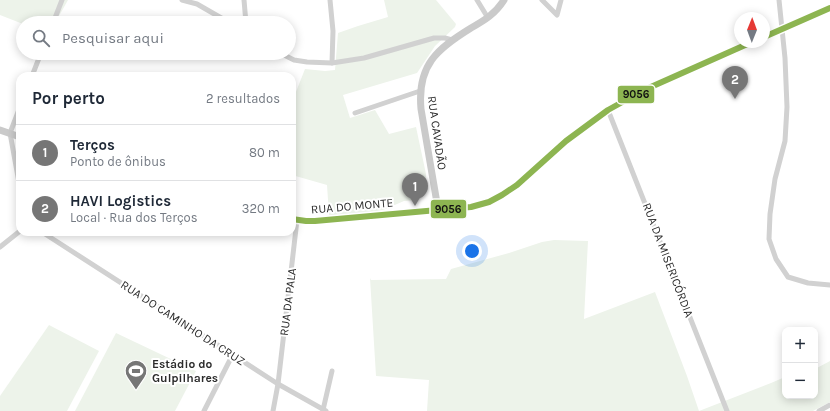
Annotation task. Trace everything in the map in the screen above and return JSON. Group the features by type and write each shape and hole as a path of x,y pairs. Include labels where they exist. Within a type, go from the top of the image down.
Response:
{"street":[{"path":"56,16 62,0"},
{"path":"182,0 197,2 219,16"},
{"path":"244,0 245,16"},
{"path":"330,0 333,27 332,63"},
{"path":"477,0 488,18"},
{"name":"RUA CAVADÃO","path":"438,209 422,120 420,91 424,74 429,63 439,51 452,40 488,18 504,0"},
{"path":"542,0 557,15 560,0"},
{"path":"779,0 785,58 785,141 775,179 770,214 769,239 776,259 788,277 808,283 830,285"},
{"path":"770,34 830,8"},
{"path":"294,60 332,63 364,58 434,38 445,38 452,40"},
{"name":"RUA DO MONTE","path":"296,220 315,221 471,207 489,202 502,196 517,185 566,141 608,110 644,90 738,48"},
{"path":"34,72 38,60"},
{"path":"355,113 420,91"},
{"name":"RUA DA MISERICÓRDIA","path":"608,110 727,411"},
{"path":"16,118 10,134 16,166"},
{"path":"0,130 16,136"},
{"path":"0,247 16,234"},
{"name":"RUA DO CAMINHO DA CRUZ","path":"48,236 278,384 324,410"},
{"name":"RUA DA PALA","path":"273,411 278,384 293,236"},
{"path":"204,411 233,354"},
{"path":"324,410 332,371"},
{"path":"819,411 830,405"}],"shaded area":[{"path":"0,0 68,0 59,16 16,16 16,21 0,15"},
{"path":"384,0 436,0 456,24 455,27 435,46 417,73 343,95 350,118 375,110 389,134 416,127 426,174 426,192 415,200 404,201 383,210 340,217 329,215 327,185 296,176 296,92 305,69 325,71 335,70 338,33 388,17"},
{"path":"554,240 588,241 584,319 655,292 699,411 427,411 429,380 376,376 370,278 371,280 446,279 451,269 542,242"},
{"path":"49,325 99,351 67,411 0,411 0,396"},
{"name":"Estádio do Gulpilhares","path":"116,333 196,371 175,411 75,411"},
{"path":"830,361 830,402 813,411 699,411 782,378 782,399 818,399 818,367"}],"transit line":[{"name":"9056","path":"770,34 830,8"},
{"name":"9056","path":"296,220 315,221 471,207 489,202 517,185 566,141 608,110 644,90 738,48"}],"place":[{"name":"HAVI Logistics","path":"735,99"},
{"name":"Terços","path":"415,206"},
{"name":"Estádio do Gulpilhares","path":"136,390"}]}
